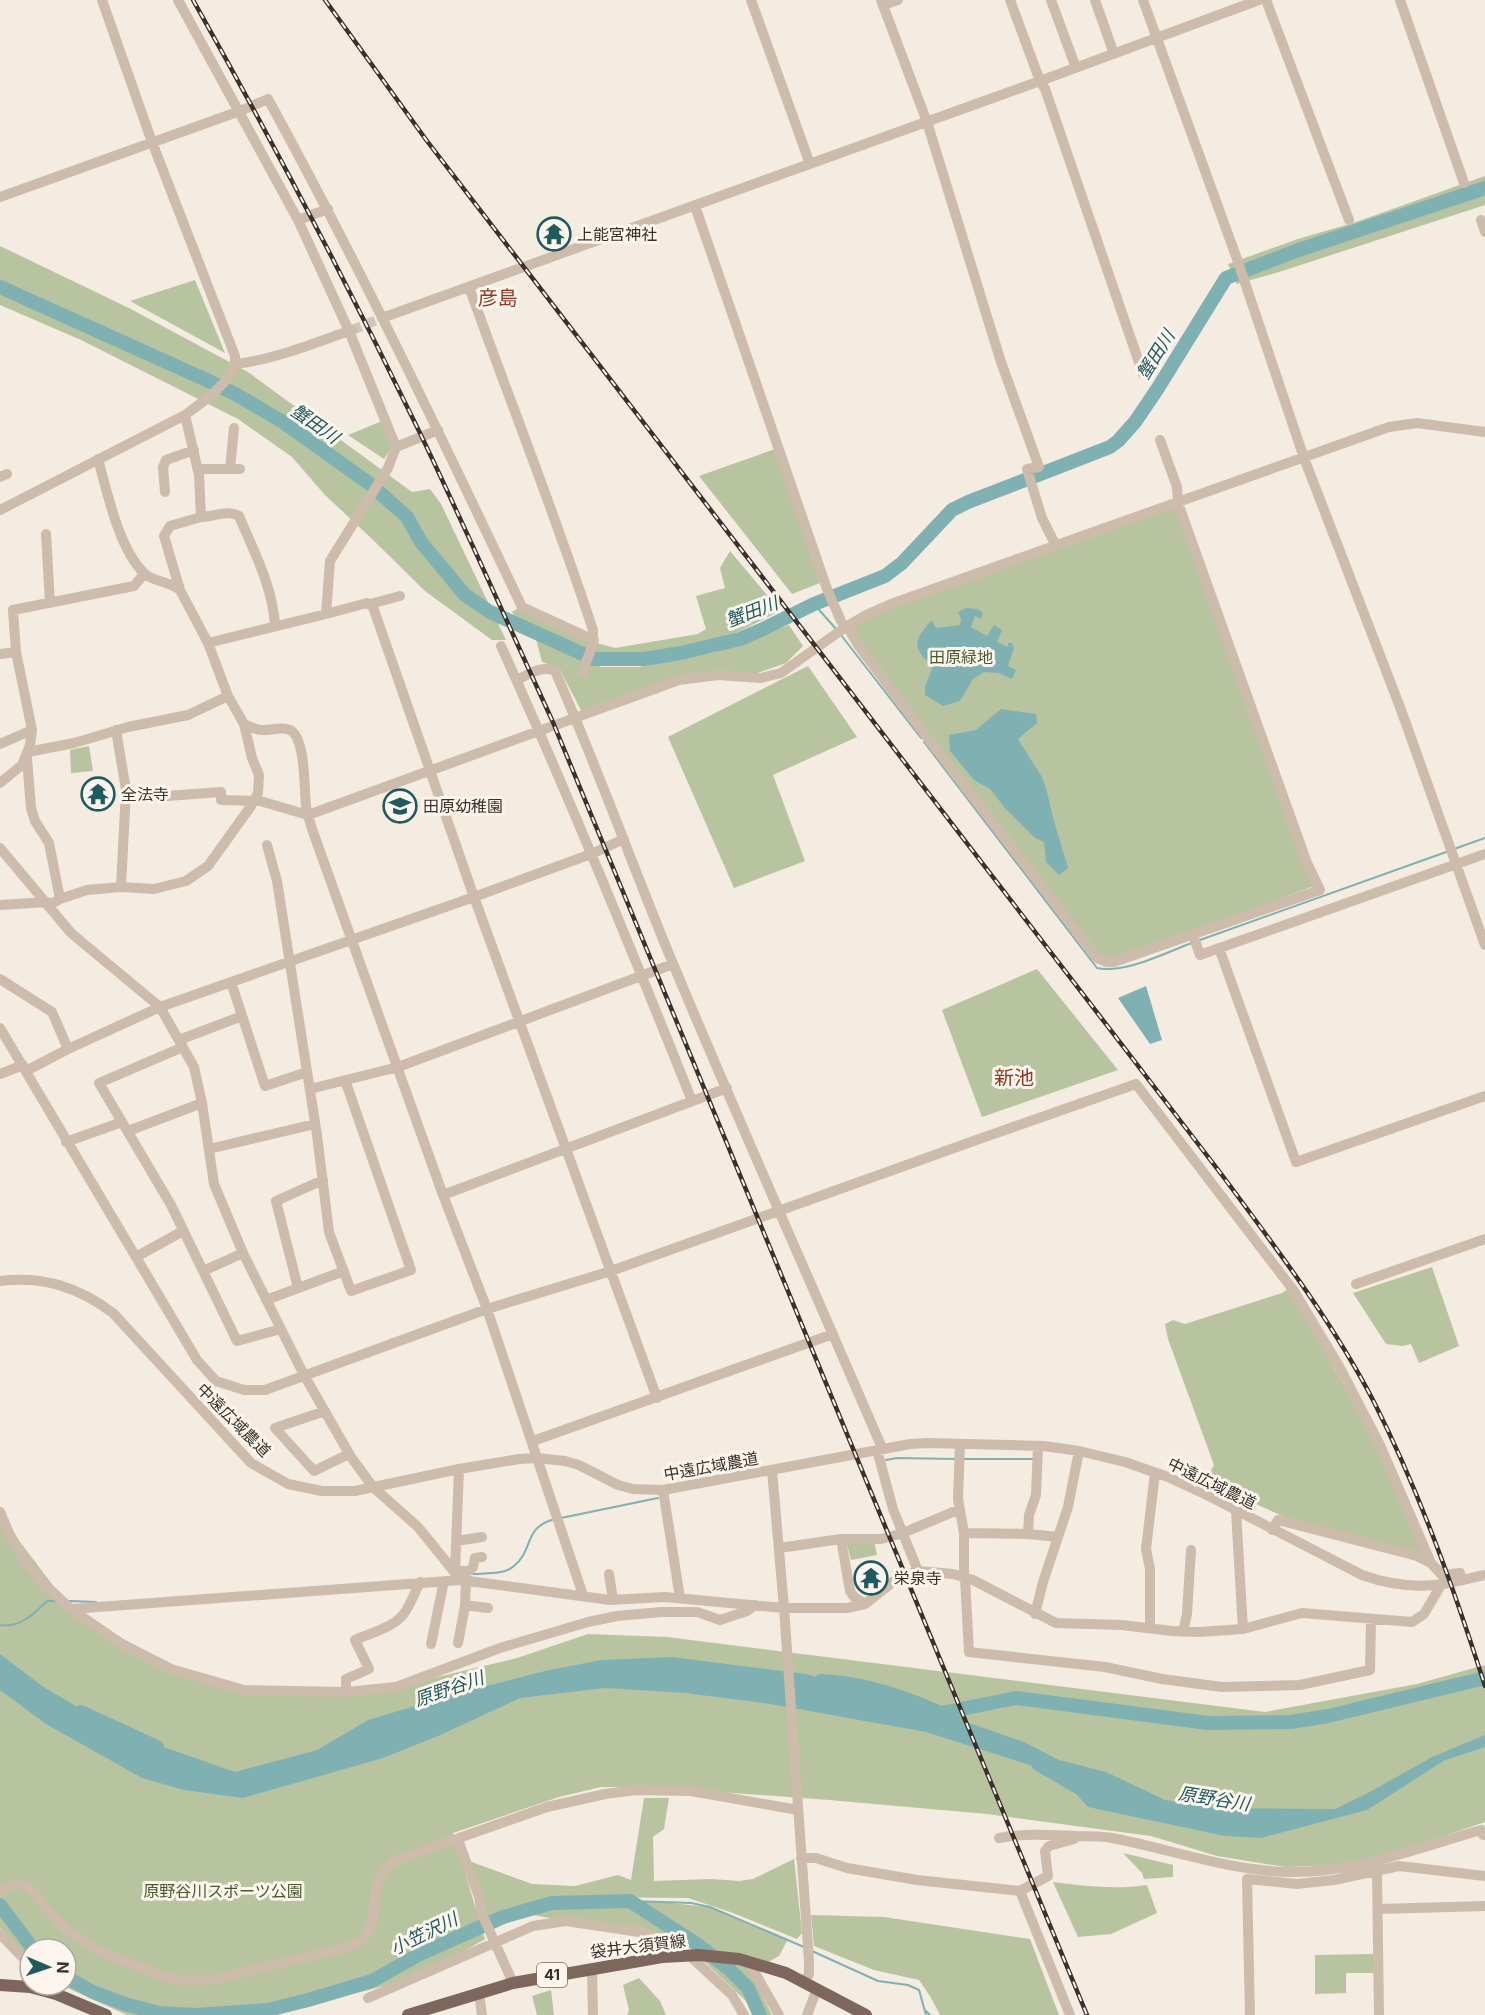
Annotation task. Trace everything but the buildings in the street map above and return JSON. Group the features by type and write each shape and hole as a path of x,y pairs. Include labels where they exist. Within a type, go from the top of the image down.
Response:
{"main road":[{"name":"袋井大須賀線","path":"408,2015 513,1983 662,1957 694,1955 744,1960 786,1973 866,2015"},
{"path":"0,1985 18,1986"},
{"path":"63,1997 106,2015"}],"street":[{"path":"0,510 185,415 210,396 234,368 236,356 152,142 102,0"},
{"path":"178,0 298,220 351,331 396,447 388,468 330,561 326,614"},
{"path":"750,0 810,164"},
{"path":"898,0 882,3 927,122 1001,362 1039,467 1027,469 1042,518 1056,546"},
{"path":"1010,0 1040,81 1045,88 1143,374"},
{"path":"1051,0 1076,68"},
{"path":"1095,0 1114,54"},
{"path":"1143,0 1237,259 1304,458 1457,862 1485,945"},
{"path":"382,318 1259,0"},
{"path":"1266,0 1349,220"},
{"path":"1400,0 1464,183"},
{"path":"0,197 268,99 328,209 438,430 522,607 593,642"},
{"path":"695,206 827,589 844,623 919,727 1097,958 1106,962 1114,962 1320,890"},
{"path":"298,220 328,209"},
{"path":"1481,220 1485,232"},
{"path":"469,286 515,415 559,527 593,630 593,642 582,673"},
{"path":"234,368 313,345 351,331"},
{"path":"185,415 198,469 201,517"},
{"path":"126,799 221,792 221,800 260,801 308,815 679,680 718,675 761,678 781,674 828,640 844,623 891,604 1389,427 1404,424 1434,424 1485,432"},
{"path":"198,469 235,469 234,428"},
{"path":"396,447 438,430"},
{"path":"1160,440 1177,487 1178,503 1307,863 1328,910"},
{"path":"165,492 163,467 166,460 194,450"},
{"path":"98,459 112,512 133,560 144,574 172,583 180,590"},
{"path":"0,905 48,904 87,890 175,886 197,875 208,866 258,793 259,775 252,758 244,724 228,696 208,643 180,590 164,536 170,526 201,517 227,513 235,513 239,516 270,590 275,626"},
{"path":"46,534 50,603"},
{"path":"60,899 50,843 35,820 31,808 28,754 32,730 16,652 12,609 134,586 144,574"},
{"path":"208,643 400,596"},
{"path":"370,604 657,1398"},
{"path":"501,646 540,732 643,977 692,1101"},
{"path":"0,654 16,652"},
{"path":"517,680 540,669 548,668 555,671 673,964 879,1449 893,1509 918,1571"},
{"path":"0,783 22,765 28,754 116,730 188,715 228,696"},
{"path":"244,724 262,730 280,728 296,734 303,765 308,815 443,1196 487,1309 583,1595"},
{"path":"0,744 32,730"},
{"path":"116,730 125,778 126,799 121,887"},
{"path":"0,1074 25,1068 160,1007 474,897 591,854 624,839"},
{"path":"267,844 278,881 329,1232 351,1291 411,1270 345,1080"},
{"path":"0,848 71,933 160,1007 194,1067 202,1102 214,1184 243,1253 304,1375 349,1454 373,1487 418,1527 459,1576 613,1600 665,1597 784,1608 847,1608 865,1604 898,1578 918,1571 973,1580 1056,1623 1122,1625 1183,1632 1243,1629 1302,1613 1406,1623 1419,1620 1441,1585"},
{"path":"1192,935 1200,955 1457,862 1485,854"},
{"path":"1218,948 1296,1162 1485,1096"},
{"path":"310,1089 398,1067 673,964"},
{"path":"0,979 52,1012 68,1049"},
{"path":"231,981 265,1086 307,1072"},
{"path":"242,1016 99,1083 183,1231 237,1341 281,1329"},
{"path":"0,1028 197,1360 216,1382 244,1389 265,1390 487,1309 611,1271 1136,1084 1294,1291 1339,1366 1380,1445 1431,1563 1442,1575 1460,1573 1462,1580"},
{"path":"443,1196 727,1088"},
{"path":"66,1142 125,1127 202,1102"},
{"path":"209,1149 315,1124"},
{"path":"298,1288 276,1201 323,1180"},
{"path":"136,1257 183,1231"},
{"path":"1356,1284 1485,1239"},
{"path":"203,1271 243,1253"},
{"path":"266,1300 344,1271"},
{"name":"中遠広域農道","path":"0,1281 45,1281 71,1288 99,1302 113,1313 251,1463 288,1484 322,1491 346,1492 459,1469 537,1458 566,1461 579,1465 618,1485 633,1489 663,1490 879,1449 928,1443 1038,1446 1079,1451 1125,1462 1155,1473 1209,1496 1272,1530 1377,1580 1402,1584 1441,1585 1462,1580 1484,1579"},
{"path":"533,1441 832,1334"},
{"path":"324,1411 275,1428 314,1471 349,1454"},
{"path":"960,1443 958,1500 964,1533 964,1577 969,1652 1105,1667 1222,1688 1299,1685 1370,1670 1371,1620"},
{"path":"1028,1534 1029,1515 1036,1495 1038,1446"},
{"path":"1035,1614 1068,1507 1079,1451"},
{"path":"458,1643 465,1605 459,1576 456,1541 459,1469"},
{"path":"772,1470 784,1608 809,1974 804,1983"},
{"path":"1150,1628 1149,1569 1146,1549 1155,1473"},
{"path":"663,1490 680,1598"},
{"path":"779,1548 842,1539 881,1539 903,1533 960,1509"},
{"path":"1236,1511 1243,1629"},
{"path":"0,1512 26,1563 44,1584 71,1609 122,1644 171,1669 244,1690 346,1692 396,1687 500,1648 597,1620 618,1616 697,1612 720,1620 747,1611 755,1605"},
{"path":"1272,1530 1278,1520 1417,1556 1431,1563"},
{"path":"964,1533 1058,1537"},
{"path":"456,1541 482,1537"},
{"path":"842,1539 850,1591 854,1597 865,1604"},
{"path":"1183,1632 1187,1614 1191,1550"},
{"path":"71,1609 444,1581 469,1570 473,1567 475,1558 482,1557"},
{"path":"609,1574 613,1600"},
{"path":"431,1644 444,1581"},
{"path":"346,1692 346,1679 369,1669 355,1640 388,1626 400,1618 405,1613 420,1582"},
{"path":"465,1605 488,1608"},
{"path":"2,1891 20,1883 28,1887 65,1928 98,1951 177,1980 211,1980 352,1946 361,1941 369,1932 374,1920 378,1881 385,1869 394,1861 547,1807 576,1799 636,1790 691,1791 798,1806"},
{"path":"999,1838 1023,1834 1110,1838 1243,1867 1286,1872 1326,1871 1365,1864 1481,1830 1485,1835"},
{"path":"801,1858 816,1858 847,1868 917,1880 1020,1891 1048,1876 1045,1851 1049,1846 1090,1836"},
{"path":"458,1840 479,1897 482,1914 513,1983"},
{"path":"1250,2015 1247,1879 1297,1884 1334,1880 1399,1866 1485,1876"},
{"path":"1377,1872 1378,2015"},
{"path":"1020,1891 1070,2015"},
{"path":"1378,1909 1485,1906"},
{"path":"368,1998 533,1926 566,1921 646,1933 661,1945 662,1957"},
{"path":"0,1934 18,1953"},
{"path":"694,1955 732,1995 744,2015"},
{"path":"744,1960 779,2015"},
{"path":"592,1968 593,2015"},
{"path":"807,2015 817,1989"},
{"path":"479,1993 482,2015"}],"green space":[{"path":"1485,176 1485,205 1237,284 1228,264 1298,239 1356,222"},
{"path":"0,246 129,308 248,372 412,492 430,489 441,504 506,640 492,640 425,591 325,495 292,457 238,419 81,340 0,305"},
{"path":"195,280 225,353 130,301"},
{"path":"382,421 392,447 384,459 348,435"},
{"path":"775,449 820,583 792,594 699,476"},
{"name":"田原緑地","path":"1178,503 1317,885 1114,962 1103,961 847,626 868,614"},
{"path":"730,551 772,601 778,612 722,640 643,656 608,657 552,636 516,618 512,612 518,608 589,641 615,648 698,634 706,629 696,596 725,588 720,568"},
{"path":"789,625 803,646 786,663 746,677 685,679 584,716 559,668 542,662 536,639 601,667 638,667 712,653"},
{"path":"808,666 857,737 773,775 805,861 734,888 668,737"},
{"path":"89,746 93,771 71,773 70,750"},
{"path":"1037,969 1118,1070 982,1117 942,1010"},
{"path":"1432,1267 1459,1346 1419,1363 1411,1344 1402,1346 1386,1344 1353,1293"},
{"path":"1291,1287 1398,1487 1423,1556 1289,1519 1205,1481 1214,1465 1168,1339 1165,1324 1173,1320 1185,1324 1282,1293"},
{"name":"原野谷川スポーツ公園","path":"0,1511 4,1521 71,1609 181,1672 244,1690 396,1687 517,1658 588,1634 667,1637 1265,1712 1417,1684 1485,1665 1485,1822 1404,1850 1348,1865 1285,1867 1217,1856 1151,1836 987,1814 651,1787 601,1787 559,1797 453,1833 485,1939 419,1977 270,2015 127,2015 78,1993 78,1937 18,1937 18,1947 0,1928"},
{"path":"874,1541 877,1555 851,1560 847,1544"},
{"path":"644,1798 669,1798 664,1829 653,1837 654,1881 753,1879 794,1859 802,1933 797,1939 733,1913 688,1898 575,1897 509,1908 488,1917 469,1861 532,1884 575,1886 618,1875 631,1880"},
{"path":"1123,1853 1173,1865 1173,1877 1144,1879 1142,1873"},
{"path":"1053,1882 1112,1887 1147,1885 1157,1913 1111,1934 1078,1937"},
{"path":"660,1902 710,1907 788,1939 779,1956 750,1972 772,2015 752,2015 746,2001 687,1945 518,1912 581,1903"},
{"path":"811,1915 884,1917 1030,1939 1059,2015 940,2015 919,1980 874,1970 814,1946"},
{"path":"1374,1954 1374,1973 1346,1973 1346,1993 1315,1994 1315,1955"},
{"path":"639,1978 660,2001 666,2015 627,2015 629,2010 623,1985"},
{"path":"551,1990 554,2015 537,2015 532,1996"}],"water":[{"path":"966,608 978,609 983,613 981,619 975,616 971,627 987,636 994,625 1002,630 997,642 1008,647 1008,643 1012,643 1014,648 1008,666 1016,670 1012,679 999,673 984,672 973,679 960,701 943,706 925,695 925,687 932,669 917,644 922,631 932,620 936,628 960,625 961,619 958,612"},
{"path":"1001,709 1036,714 1037,723 1018,739 1042,777 1046,788 1068,868 1059,875 1046,862 1044,842 1035,838 1005,808 990,789 974,780 950,751 949,735 976,730"},
{"path":"1146,986 1162,1040 1150,1044 1118,998"},
{"path":"0,1654 42,1686 118,1731 235,1772 317,1750 368,1720 455,1694 545,1671 601,1660 671,1657 806,1674 941,1713 1024,1742 1059,1760 1106,1772 1165,1800 1216,1808 1335,1809 1432,1757 1485,1735 1485,1747 1445,1760 1367,1810 1261,1838 1225,1836 1088,1807 1058,1774 926,1732 765,1703 685,1693 605,1688 520,1698 438,1736 383,1758 243,1798 184,1790 142,1778 46,1724 0,1690"}],"waterway":[{"name":"蟹田川","path":"0,287 211,382 283,422 370,484 407,517 421,542 465,595 490,612 594,659 644,659 740,639 814,604 885,576 902,563 952,510 1110,447 1135,422 1226,278 1293,252 1485,188"},
{"path":"814,604 836,629"},
{"path":"841,635 921,738"},
{"path":"924,742 1097,968 1120,968 1132,965 1192,943"},
{"path":"1454,849 1485,838"},
{"path":"1200,940 1449,851"},
{"path":"886,1460 897,1458 955,1459"},
{"path":"963,1459 1033,1459"},
{"path":"561,1518 658,1498"},
{"path":"473,1574 495,1573 510,1569 520,1560 538,1527 555,1519"},
{"path":"0,1625 20,1622 32,1615 47,1601 57,1601"},
{"path":"69,1601 96,1602"},
{"name":"原野谷川","path":"941,1713 1016,1698 1208,1723 1291,1722 1328,1716 1485,1678"},
{"name":"原野谷川","path":"821,1681 874,1689 925,1706 957,1721"},
{"name":"原野谷川","path":"81,1712 157,1747"},
{"name":"原野谷川","path":"1038,1764 1076,1786"},
{"path":"630,1901 691,1903 710,1907 804,1947"},
{"name":"小笠沢川","path":"78,1984 125,2004 159,2013 197,2015 268,2010 372,1981 420,1954 503,1917 552,1903 630,1901 698,1945 729,1969 748,1988 760,2015"},
{"name":"小笠沢川","path":"0,1905 24,1937"},
{"path":"812,1951 878,1981 908,1985 919,1990 926,2015"},
{"path":"926,2011 930,2015"}],"tunnel":[{"path":"352,330 382,318"}],"railway":[{"path":"193,0 309,214 392,376 552,720 1087,2015"},
{"path":"325,0 427,141 1222,1175 1302,1286 1358,1372 1391,1436 1435,1542 1485,1686"}],"place":[{"name":"上能宮神社","path":"554,234"},
{"name":"全法寺","path":"98,794"},
{"name":"田原幼稚園","path":"400,806"},
{"name":"栄泉寺","path":"871,1578"}],"district":[{"name":"彦島","path":"498,298"},
{"name":"新池","path":"1014,1078"}]}
